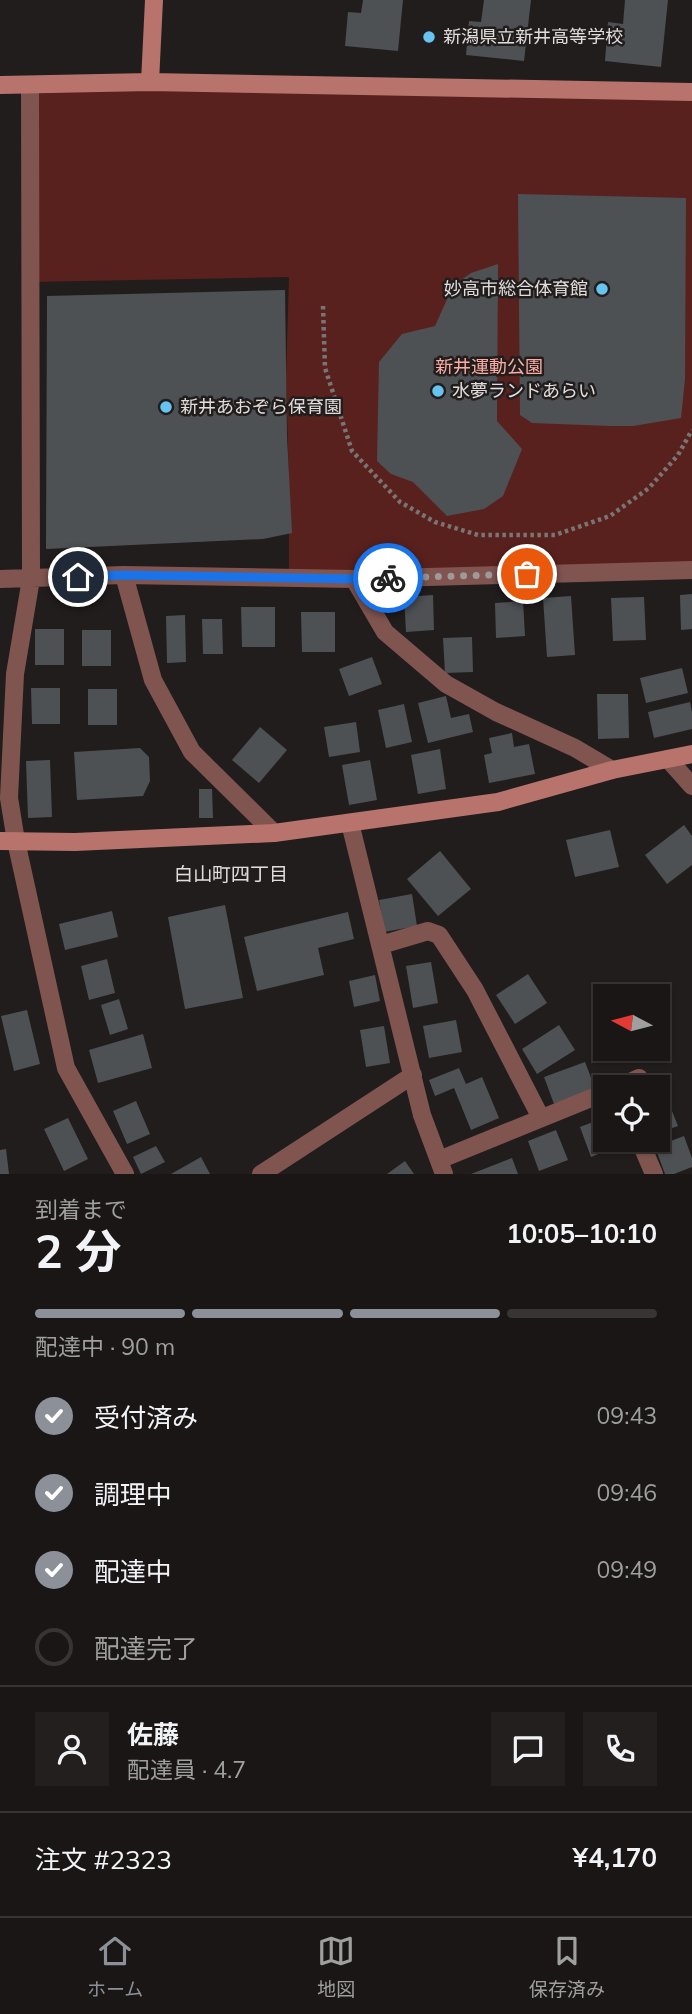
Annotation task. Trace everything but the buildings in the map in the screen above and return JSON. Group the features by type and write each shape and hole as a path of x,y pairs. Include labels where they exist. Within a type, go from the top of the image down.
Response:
{"street":[{"path":"150,82 154,0"},
{"path":"0,85 150,82 692,92"},
{"path":"30,85 31,579 15,688 8,841 66,1068 125,1174"},
{"path":"0,579 124,575 354,579 692,570"},
{"path":"124,575 153,680 192,752 274,833"},
{"path":"354,579 385,632 446,684 496,712 575,748 612,770"},
{"path":"8,841 75,842 274,833 498,802 612,770 692,754"},
{"path":"668,759 692,786"},
{"path":"350,823 422,1115 441,1167 541,1118 593,1097"},
{"path":"381,945 428,932 439,935 474,990 541,1118"},
{"path":"261,1174 412,1075"},
{"path":"644,1152 653,1174"}],"path":[{"path":"323,306 325,368 352,451 400,502 435,522 478,535 555,535 610,516 649,488 678,455 692,430"}],"green space":[{"name":"新井運動公園","path":"30,85 692,92 692,569 289,578 286,377 289,277 31,282"}],"way so far":[{"path":"388,578 527,574"}],"place":[{"name":"新潟県立新井高等学校","path":"429,37"},
{"name":"妙高市総合体育館","path":"602,289"},
{"name":"水夢ランドあらい","path":"438,391"},
{"name":"新井あおぞら保育園","path":"166,407"}],"district":[{"name":"白山町四丁目","path":"231,874"}],"route":[{"path":"78,577 124,575 388,578"}]}
